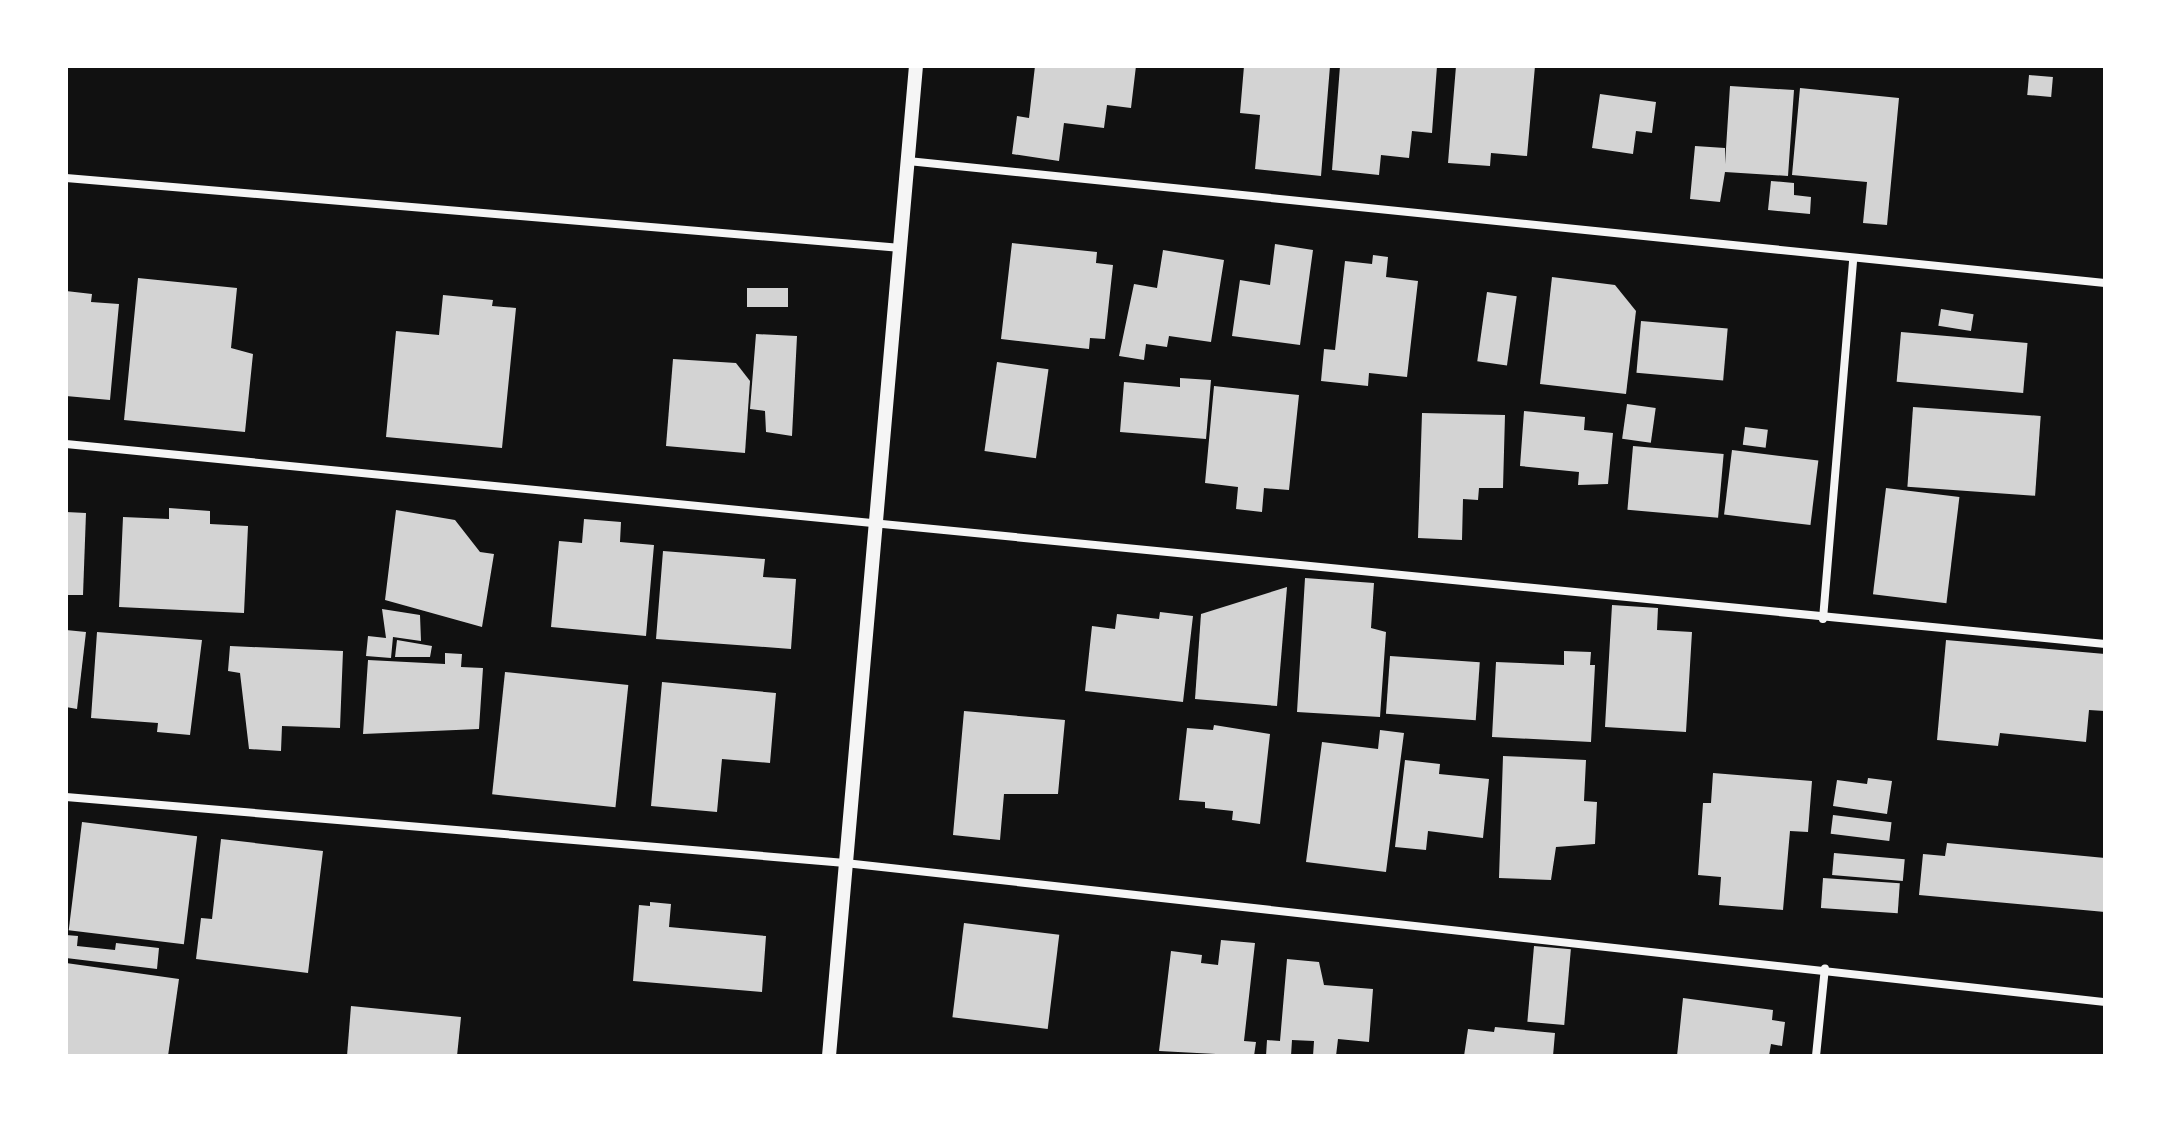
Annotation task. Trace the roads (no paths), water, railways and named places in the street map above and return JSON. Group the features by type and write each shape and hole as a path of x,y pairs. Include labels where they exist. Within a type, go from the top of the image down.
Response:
{"street":[{"path":"829,1056 916,66"},
{"path":"908,161 1853,260 2105,283"},
{"path":"66,178 901,248"},
{"path":"1823,619 1853,260"},
{"path":"66,444 1823,619 2105,644"},
{"path":"66,797 845,863 1825,968 2105,1002"},
{"path":"1816,1056 1825,968"}]}
